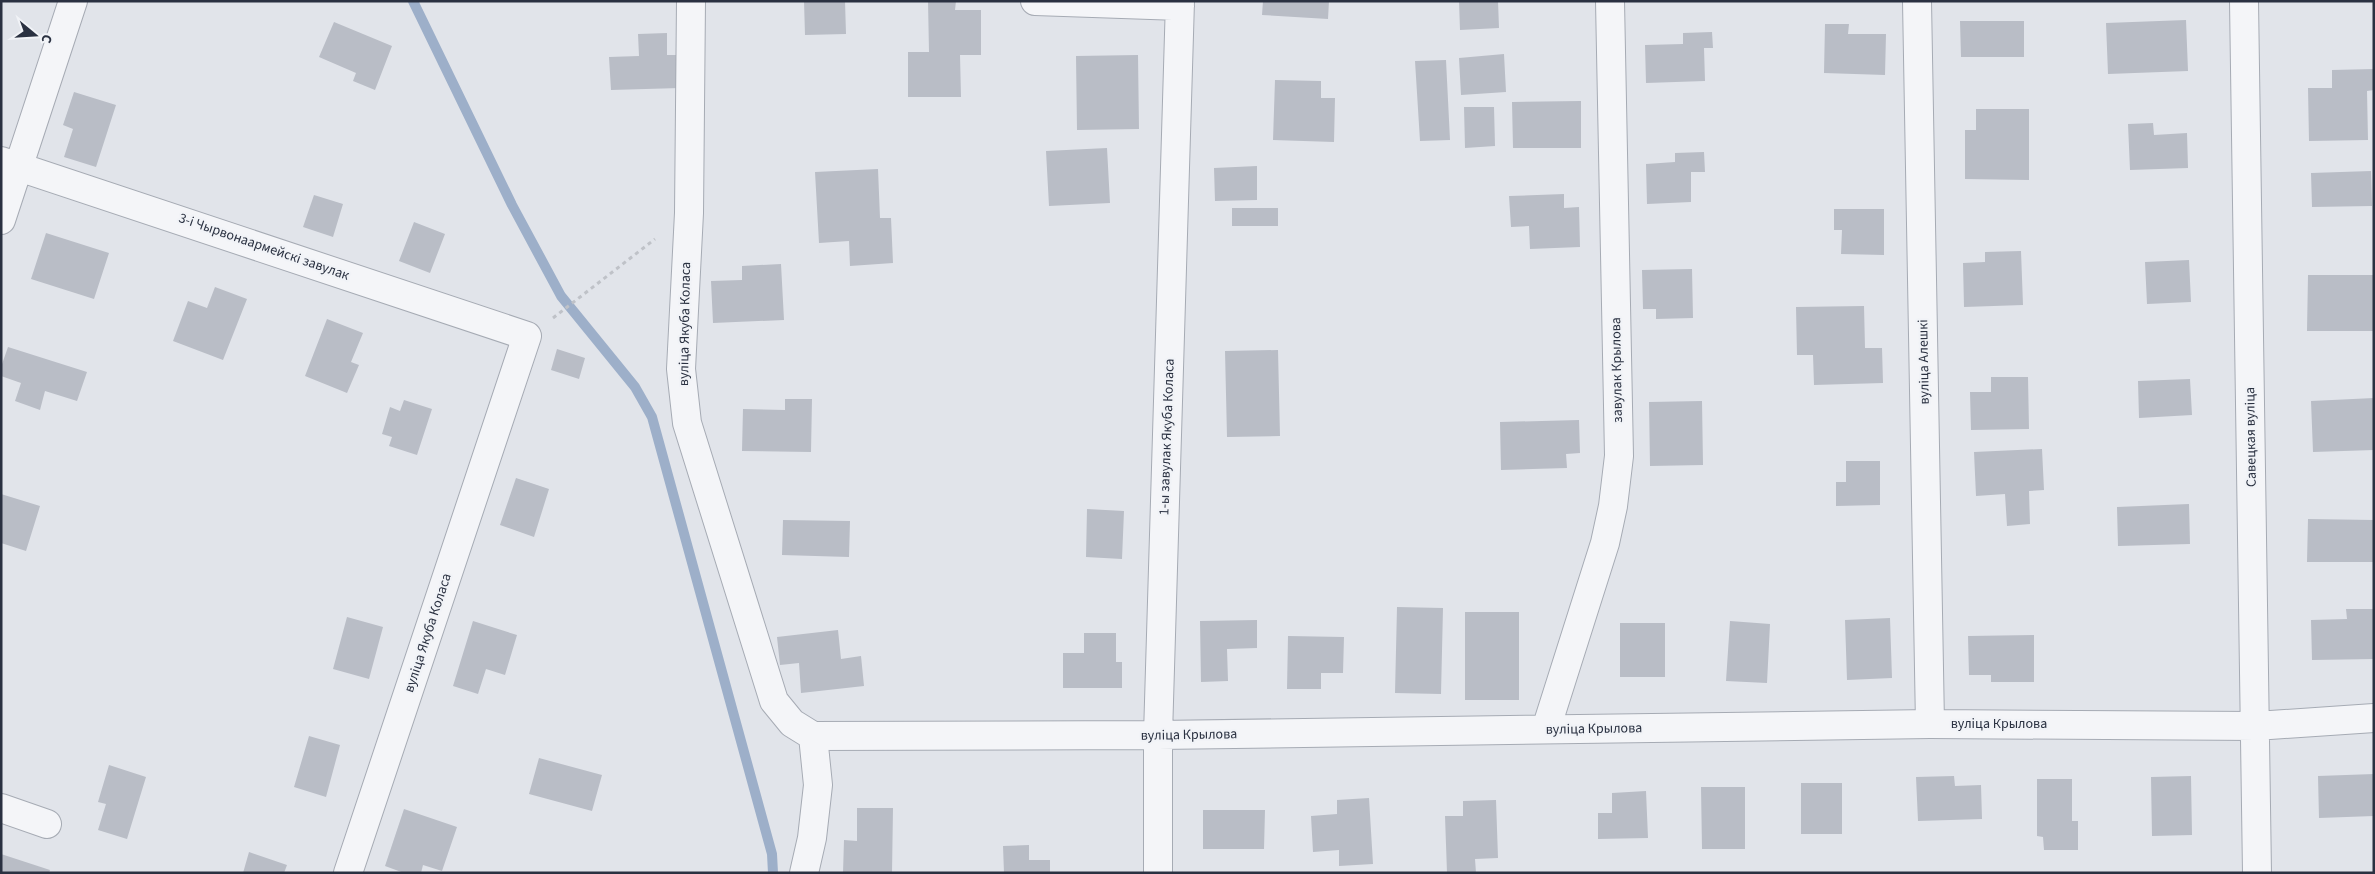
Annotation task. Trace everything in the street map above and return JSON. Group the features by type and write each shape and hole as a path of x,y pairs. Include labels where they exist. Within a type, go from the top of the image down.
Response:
{"street":[{"path":"1,220 10,163 73,1"},
{"name":"вуліца Якуба Коласа","path":"691,1 689,212 681,369 687,423 774,701 792,723 813,736"},
{"path":"1035,1 1180,4"},
{"name":"завулак Крылова","path":"1546,729 1605,542 1613,506 1619,456 1610,1"},
{"name":"вуліца Алешкі","path":"1917,1 1930,724"},
{"name":"Савецкая вуліца","path":"2244,1 2257,873"},
{"name":"1-ы завулак Якуба Коласа","path":"1158,873 1158,735 1180,4"},
{"name":"3-і Чырвонаармейскі завулак","path":"10,163 527,336"},
{"name":"вуліца Якуба Коласа","path":"348,873 527,336"},
{"name":"вуліца Крылова","path":"813,736 1158,735 1930,724 2256,726 2374,718"},
{"path":"804,873 812,838 818,785 813,736"},
{"path":"1,808 47,824"}],"path":[{"path":"556,316 689,212"}],"building":[{"path":"804,1 845,1 846,34 805,35"},
{"path":"928,1 956,1 955,10 981,10 981,55 960,55 961,97 908,97 908,52 929,52"},
{"path":"1263,1 1329,1 1328,19 1262,15"},
{"path":"1459,1 1498,1 1499,28 1460,30"},
{"path":"2186,20 2188,71 2108,74 2106,23"},
{"path":"1960,21 2024,21 2024,57 1961,57"},
{"path":"334,22 392,46 375,90 353,81 356,73 319,57"},
{"path":"1825,24 1849,24 1848,34 1886,34 1885,75 1824,73"},
{"path":"1712,32 1713,48 1704,48 1705,81 1646,83 1645,45 1683,44 1683,33"},
{"path":"667,33 667,55 678,55 680,88 611,90 609,57 639,56 638,34"},
{"path":"1504,54 1506,92 1461,95 1459,58"},
{"path":"1138,55 1139,129 1077,130 1076,56"},
{"path":"1446,60 1450,140 1420,141 1415,61"},
{"path":"2374,69 2374,90 2367,91 2368,140 2309,141 2308,88 2332,88 2332,70"},
{"path":"1275,80 1321,81 1321,98 1335,98 1334,142 1273,140"},
{"path":"74,92 116,105 96,167 64,157 73,129 63,125"},
{"path":"1581,101 1581,148 1513,148 1512,102"},
{"path":"1464,107 1494,107 1495,146 1465,148"},
{"path":"1976,109 2029,109 2029,180 1965,179 1965,130 1976,130"},
{"path":"2153,123 2154,135 2187,133 2188,168 2130,170 2128,124"},
{"path":"1107,148 1110,203 1049,206 1046,151"},
{"path":"1704,152 1705,172 1691,172 1691,202 1647,204 1646,164 1675,162 1675,153"},
{"path":"1257,166 1257,200 1215,201 1214,168"},
{"path":"878,169 880,218 891,218 893,263 850,266 849,241 819,243 815,172"},
{"path":"2371,171 2372,206 2312,207 2311,173"},
{"path":"1564,194 1564,208 1579,207 1580,247 1530,249 1529,226 1511,227 1509,196"},
{"path":"314,195 343,204 333,237 303,227"},
{"path":"1232,208 1278,208 1278,226 1232,226"},
{"path":"1834,209 1884,209 1884,255 1841,254 1842,230 1834,230"},
{"path":"414,222 445,234 430,273 399,261"},
{"path":"46,233 109,253 94,299 31,279"},
{"path":"2021,251 2023,305 1964,307 1963,263 1985,262 1985,252"},
{"path":"2189,260 2191,302 2147,304 2145,262"},
{"path":"781,264 784,320 713,323 711,281 742,280 742,266"},
{"path":"1692,269 1693,318 1656,319 1656,309 1643,309 1642,270"},
{"path":"2308,275 2374,275 2374,331 2307,331"},
{"path":"215,287 247,299 223,360 173,341 188,301 207,308"},
{"path":"1864,306 1865,348 1882,348 1883,383 1814,385 1813,355 1797,355 1796,307"},
{"path":"327,319 363,333 351,362 359,365 347,393 305,376"},
{"path":"8,347 87,372 77,401 45,391 40,410 15,401 21,383 1,376 1,367"},
{"path":"557,349 585,358 579,379 551,370"},
{"path":"1278,350 1280,436 1227,437 1225,351"},
{"path":"1991,377 2028,377 2029,429 1971,430 1970,392 1991,392"},
{"path":"2190,379 2192,415 2139,418 2138,381"},
{"path":"2374,398 2374,450 2313,452 2311,401"},
{"path":"785,399 812,399 811,452 742,451 743,409 785,410"},
{"path":"404,400 432,409 417,455 389,446 392,437 382,434 390,407 400,411"},
{"path":"1702,401 1703,465 1650,466 1649,402"},
{"path":"1579,420 1580,453 1566,454 1567,468 1501,470 1500,422"},
{"path":"2042,449 2044,490 2029,491 2030,524 2007,526 2005,494 1976,496 1974,452"},
{"path":"1846,461 1880,461 1880,505 1836,506 1836,482 1846,482"},
{"path":"516,478 549,489 534,537 500,525"},
{"path":"1,494 40,506 26,551 1,543"},
{"path":"2189,504 2190,544 2118,546 2117,507"},
{"path":"1087,509 1124,511 1122,559 1086,557"},
{"path":"2308,519 2374,520 2374,562 2307,562"},
{"path":"783,520 850,521 849,557 782,555"},
{"path":"1397,607 1443,608 1441,694 1395,693"},
{"path":"2346,609 2374,609 2374,659 2312,660 2311,620 2347,619"},
{"path":"1465,612 1519,612 1519,700 1465,700"},
{"path":"347,617 383,627 369,679 333,669"},
{"path":"1890,618 1892,678 1847,680 1845,620"},
{"path":"1257,620 1257,648 1227,649 1228,681 1201,682 1200,621"},
{"path":"473,621 517,635 505,675 486,669 478,694 453,686"},
{"path":"1730,621 1770,624 1767,683 1726,681"},
{"path":"1620,623 1665,623 1665,677 1620,677"},
{"path":"838,630 841,659 861,656 864,686 801,693 799,663 780,665 777,637"},
{"path":"1084,633 1116,633 1116,662 1122,662 1122,688 1063,688 1063,653 1084,653"},
{"path":"2034,635 2034,682 1991,682 1991,675 1969,675 1968,636"},
{"path":"1288,636 1344,637 1343,673 1321,673 1321,689 1287,689"},
{"path":"309,736 340,745 326,797 294,787"},
{"path":"539,758 602,775 592,811 529,794"},
{"path":"109,765 146,777 127,839 98,830 106,804 98,802"},
{"path":"2374,774 2374,816 2319,818 2318,776"},
{"path":"1954,776 1955,786 1981,785 1982,819 1918,821 1916,777"},
{"path":"2191,776 2192,835 2152,836 2151,777"},
{"path":"2037,779 2072,779 2072,821 2078,821 2078,850 2044,850 2043,837 2037,836"},
{"path":"1801,783 1842,783 1842,834 1801,834"},
{"path":"1701,787 1745,787 1745,849 1702,849"},
{"path":"1646,791 1648,838 1598,839 1598,813 1612,813 1612,793"},
{"path":"1369,798 1373,864 1339,866 1339,850 1313,852 1311,816 1337,814 1337,800"},
{"path":"1496,800 1498,858 1475,859 1476,873 1447,873 1445,816 1463,816 1463,801"},
{"path":"857,808 893,808 892,873 843,873 844,840 857,841"},
{"path":"404,809 457,827 442,871 423,865 421,873 404,873 385,866"},
{"path":"1203,810 1265,810 1264,849 1203,849"},
{"path":"1029,845 1029,860 1050,860 1050,873 1004,873 1003,846"},
{"path":"249,852 287,865 284,873 243,873"},
{"path":"1,854 50,870 49,873 1,873"}],"waterway":[{"path":"413,1 512,205 561,296 635,387 652,417 772,854 773,873"}]}
